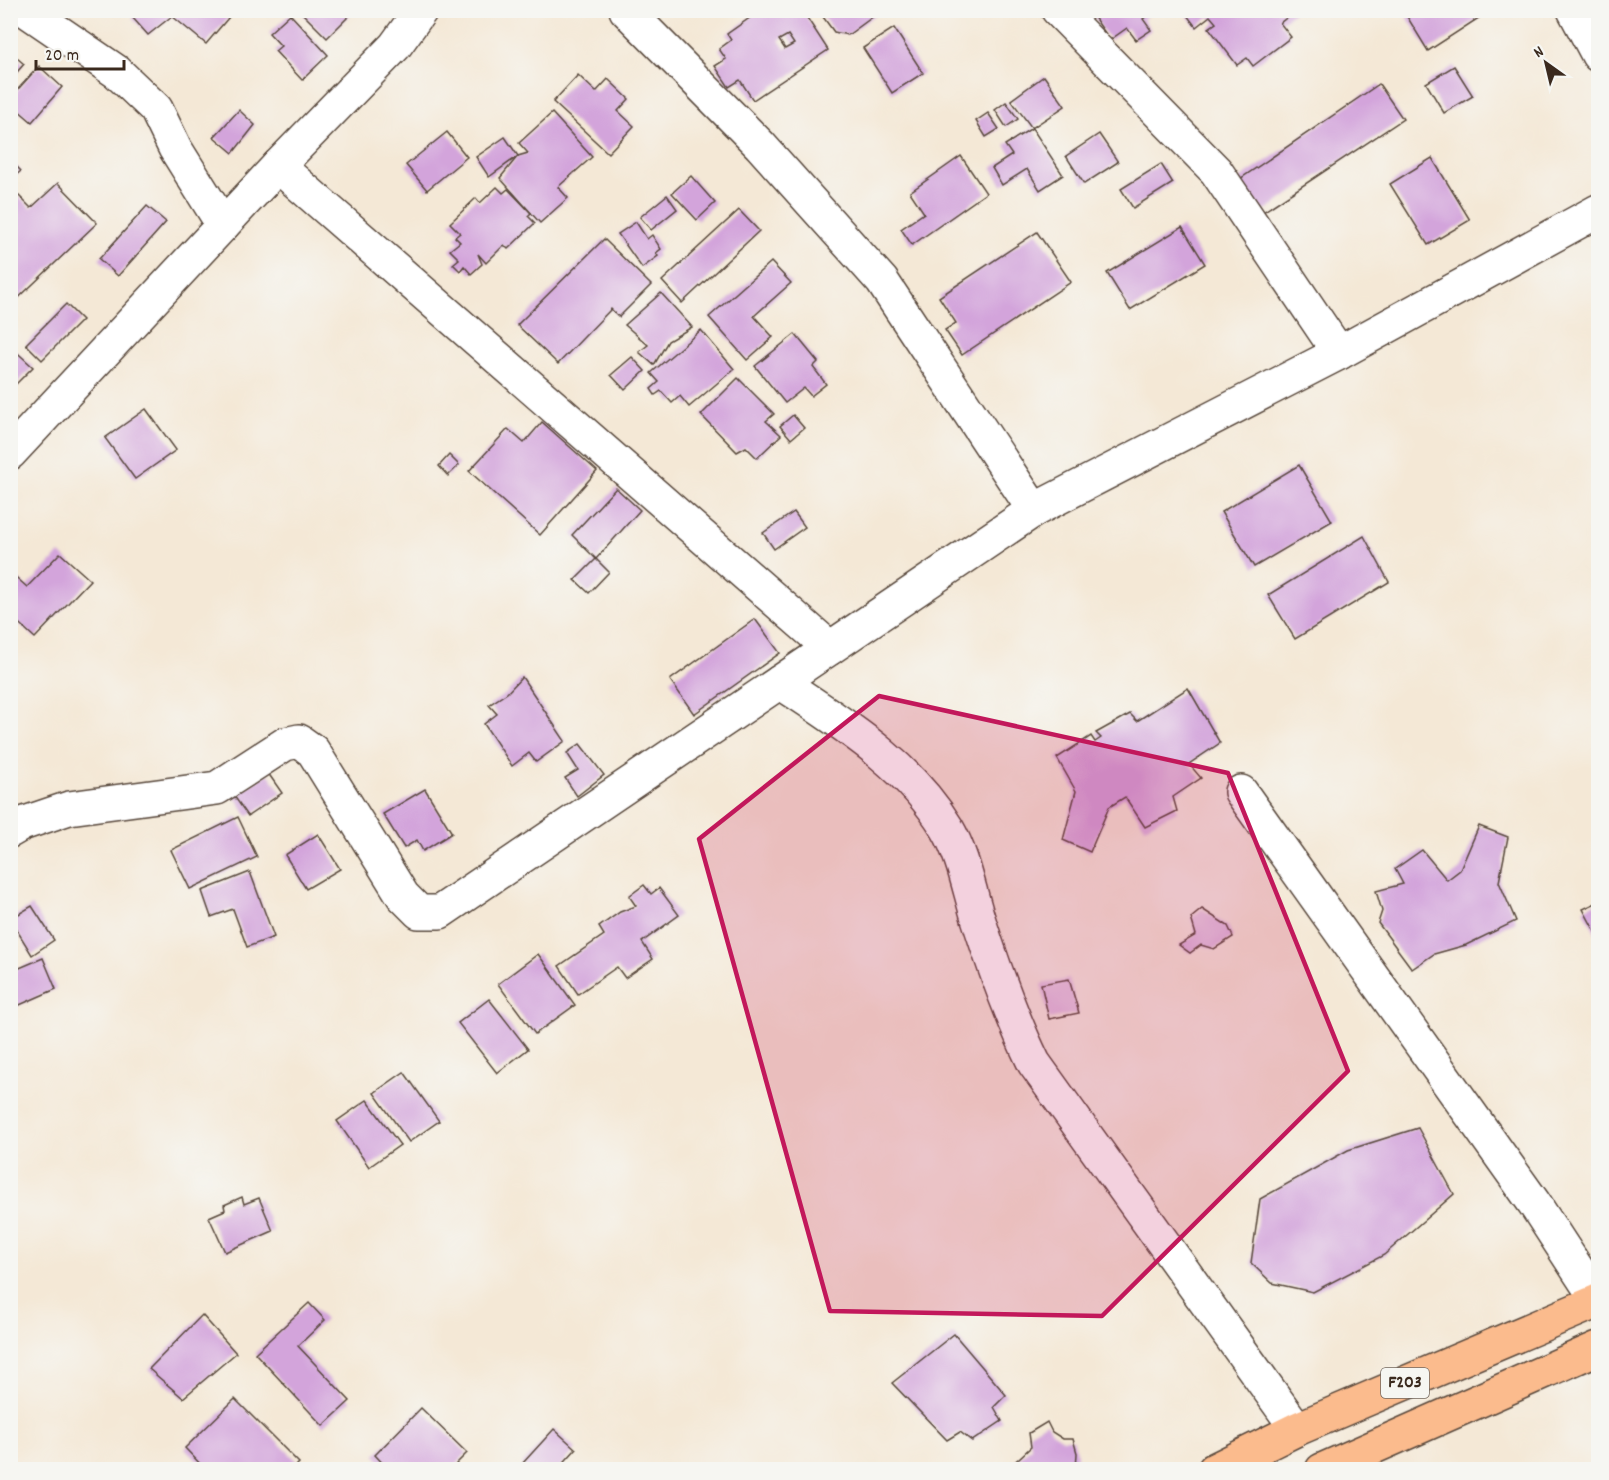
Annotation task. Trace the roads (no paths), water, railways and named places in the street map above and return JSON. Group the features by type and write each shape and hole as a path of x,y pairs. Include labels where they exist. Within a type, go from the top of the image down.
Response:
{"main road":[{"name":"F203","path":"1214,1470 1297,1429 1599,1301"},
{"name":"F203","path":"1322,1470 1599,1348"}],"street":[{"path":"26,10 117,72 156,109 175,148 223,225"},
{"path":"10,453 278,166 395,45 421,10"},
{"path":"626,10 760,145 882,281 1034,510"},
{"path":"1058,10 1216,171 1340,353"},
{"path":"1574,10 1599,55"},
{"path":"278,166 830,648"},
{"path":"10,831 22,824 69,808 217,788 285,744 299,741 313,751 403,896 419,912 440,912 1034,510 1340,353 1599,211"},
{"path":"780,682 865,739 918,788 948,829 965,870 979,919 1015,1023 1034,1063 1297,1429"},
{"path":"1241,792 1534,1203 1599,1301"}]}
